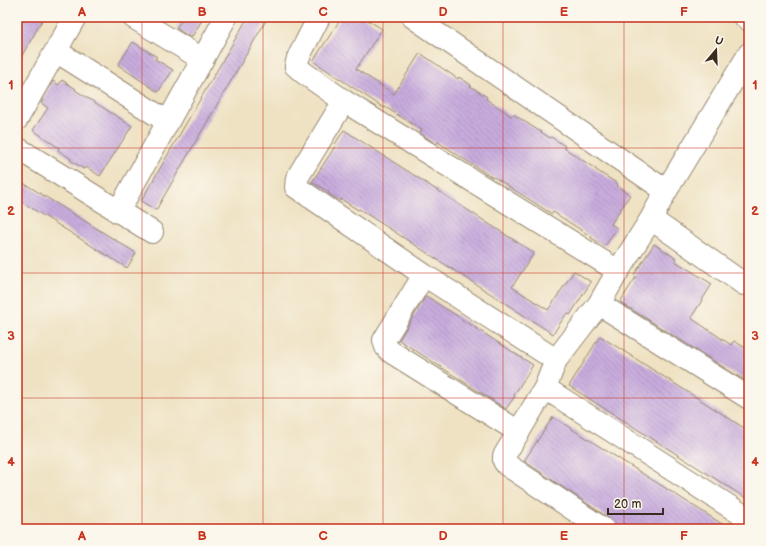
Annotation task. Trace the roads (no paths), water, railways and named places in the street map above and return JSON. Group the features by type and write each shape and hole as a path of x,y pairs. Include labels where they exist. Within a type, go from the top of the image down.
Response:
{"street":[{"path":"17,119 75,17"},
{"path":"133,17 202,60"},
{"path":"118,212 226,17"},
{"path":"319,17 298,58 296,66 304,73 344,101 618,271"},
{"path":"413,17 666,192"},
{"path":"744,17 749,20"},
{"path":"56,51 168,122"},
{"path":"603,529 507,465 504,461 504,456 545,388 556,360 599,304 749,54"},
{"path":"344,101 296,178 296,187 424,275 556,360"},
{"path":"17,148 152,232"},
{"path":"651,219 744,284"},
{"path":"424,275 384,340 386,347 391,352 519,432"},
{"path":"599,304 749,398"},
{"path":"545,388 749,519"}]}
